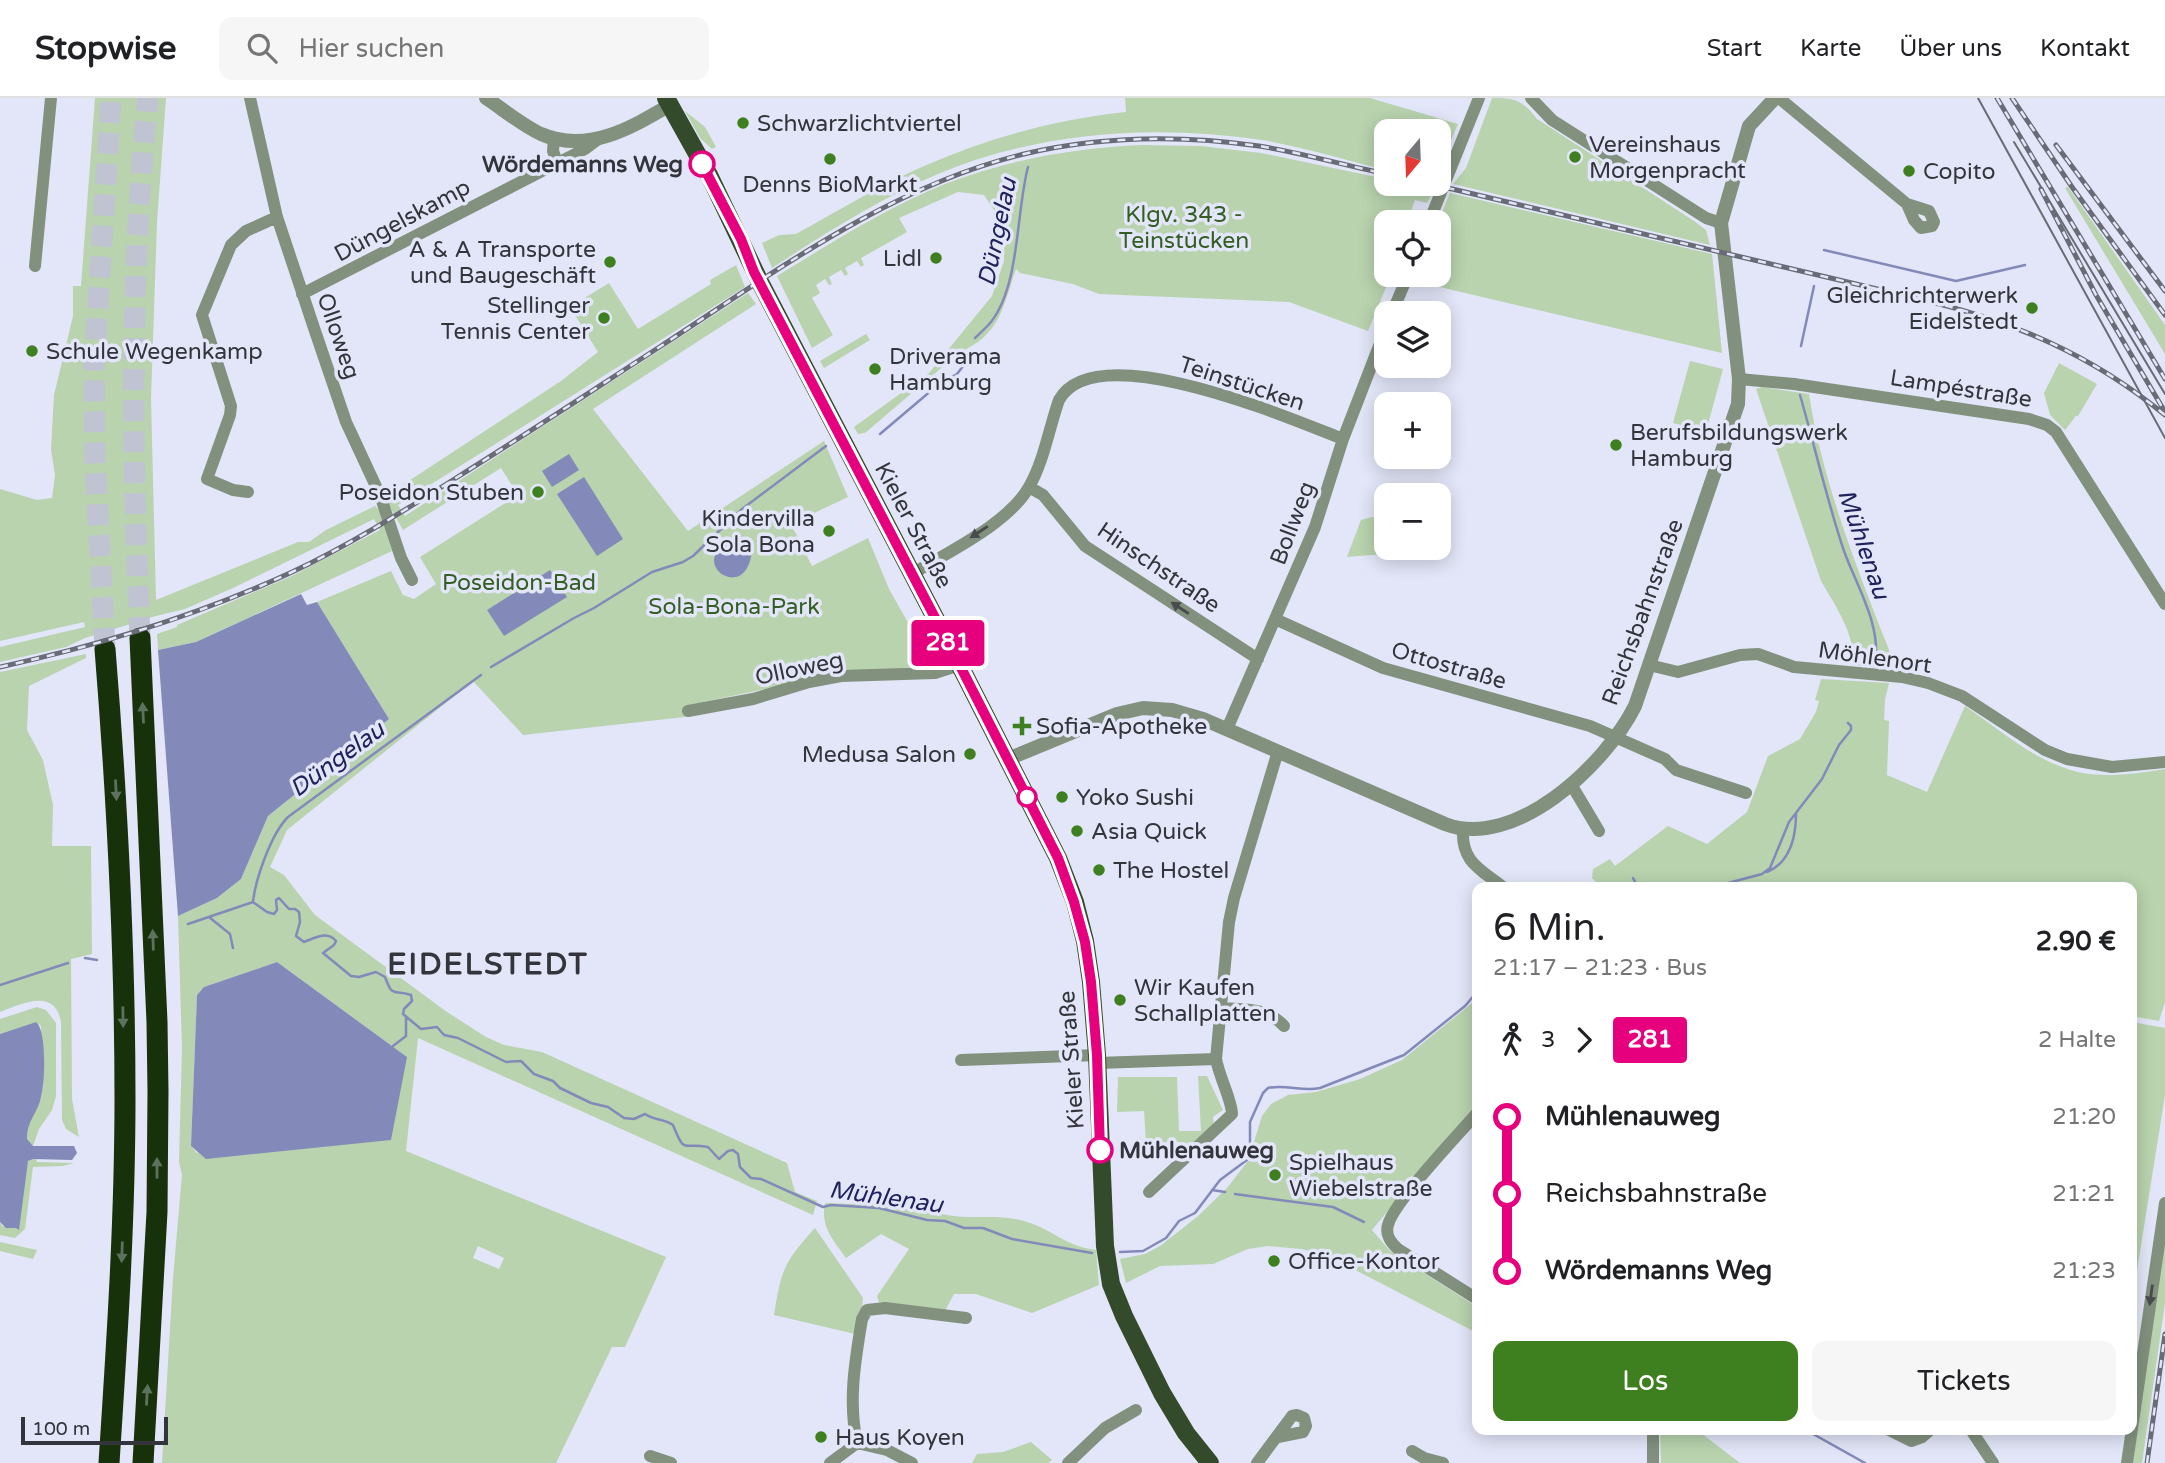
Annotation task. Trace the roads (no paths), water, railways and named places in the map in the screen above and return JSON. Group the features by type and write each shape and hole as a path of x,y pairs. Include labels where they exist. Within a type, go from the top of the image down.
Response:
{"highway":[{"path":"140,638 158,1086 157,1212 143,1463"},
{"path":"105,649 120,860 125,1096 121,1268 108,1463"}],"main road":[{"name":"Kieler Straße","path":"668,102 710,177 754,272 1058,858 1074,902 1089,968 1097,1059 1105,1246 1111,1284 1162,1393 1186,1433 1210,1463"}],"street":[{"path":"35,266 51,98"},
{"name":"Olloweg","path":"250,98 277,218 346,422 380,495 401,558 412,580"},
{"path":"486,98 534,131 577,142 617,134 668,102"},
{"path":"1434,210 1479,98"},
{"path":"1531,98 1552,120 1706,218 1721,223"},
{"name":"Reichsbahnstraße","path":"1008,759 1117,714 1143,709 1172,710 1227,729 1463,830 1484,830 1511,823 1539,807 1571,784 1616,738 1635,706 1738,404 1739,379 1721,223 1749,126 1777,98 1908,204"},
{"path":"554,138 553,151 557,162"},
{"name":"Düngelskamp","path":"303,294 585,149 597,140"},
{"path":"248,492 233,490 207,479 231,406 202,315 231,245 246,231 277,218"},
{"name":"Bollweg","path":"1227,729 1315,527 1343,439 1374,359"},
{"name":"Teinstücken","path":"1029,487 1064,391 1074,384 1115,375 1161,380 1211,391 1343,439"},
{"name":"Lampéstraße","path":"1739,379 1794,384 2029,419 2048,425 2056,432 2165,604"},
{"path":"912,574 1003,515 1021,499 1029,487"},
{"name":"Hinschstraße","path":"1029,487 1043,495 1085,546 1258,659"},
{"name":"Ottostraße","path":"1275,619 1383,668 1590,726 1665,759 1676,770 1746,793"},
{"name":"Möhlenort","path":"1649,665 1678,672 1740,655 1758,654 1794,667 1902,677 1939,686 1962,696 2045,750 2067,759 2112,767 2165,762"},
{"name":"Olloweg","path":"688,711 753,699 809,682 841,676 934,673 960,665"},
{"path":"1149,1192 1232,1114 1219,1077 1216,1059 1231,909 1278,751"},
{"path":"1571,784 1599,831"},
{"path":"1463,830 1466,856 1497,882"},
{"path":"1222,1008 1264,1012 1275,1016 1284,1026"},
{"path":"961,1059 1216,1059"},
{"path":"1472,1119 1401,1202 1389,1220 1387,1230 1392,1244 1472,1296"},
{"path":"2137,1395 2165,1203"},
{"path":"857,1444 852,1420 852,1382 862,1319 867,1310 885,1308 967,1318"},
{"path":"1068,1463 1105,1428 1136,1410"},
{"path":"1653,1435 1653,1463"},
{"path":"1899,1435 1911,1441 1924,1435"},
{"path":"1974,1435 1993,1463"},
{"path":"2127,1463 2131,1435"},
{"path":"1257,1463 1278,1437"},
{"path":"831,1463 857,1444 887,1450 912,1463"},
{"path":"1412,1451 1424,1458 1443,1463"},
{"path":"650,1456 671,1463"}],"water":[{"path":"569,454 579,470 552,487 542,471"},
{"path":"584,477 623,539 597,556 557,494"},
{"path":"738,540 746,542 752,550 748,567 739,576 721,574 715,566 715,557 721,548"},
{"path":"550,570 567,597 504,636 487,610"},
{"path":"301,594 307,605 317,602 389,719 268,816 241,879 217,898 178,916 158,650 196,642"},
{"path":"277,962 407,1057 391,1140 206,1159 191,1146 197,995 204,987"},
{"path":"36,1022 42,1035 43,1081 27,1139 33,1146 74,1146 77,1153 72,1160 28,1161 19,1230 6,1228 0,1222 0,1034"}],"waterway":[{"name":"Düngelau","path":"975,338 991,322 1007,288 1028,167"},
{"name":"Mühlenau","path":"1824,250 1956,281 2025,265"},
{"name":"Mühlenau","path":"1801,346 1814,286"},
{"name":"Düngelau","path":"880,434 939,384 957,374 967,361"},
{"name":"Mühlenau","path":"1800,395 1844,551 1872,621 1875,665"},
{"name":"Düngelau","path":"491,667 652,572 693,556 742,509 826,446"},
{"name":"Düngelau","path":"253,901 265,857 288,817 481,675"},
{"name":"Mühlenau","path":"1732,882 1762,874 1770,868 1789,822 1822,779 1839,745 1851,730 1848,723"},
{"path":"1767,872 1787,855 1795,830 1796,813"},
{"path":"1633,878 1635,882"},
{"name":"Mühlenau","path":"188,924 253,902 274,914 277,910 276,900 279,898 289,909 299,912 300,922 296,936 304,942 329,936 336,941 323,953 351,976 359,977 376,972 385,977 392,991 411,995 412,1001 403,1014 421,1029 437,1027 444,1035 458,1038 506,1062 521,1061 534,1074 553,1081 560,1088 591,1103 608,1107 624,1118 634,1119 645,1114 669,1123 673,1125 682,1144 708,1147 719,1159 733,1150 738,1154 740,1167 751,1178 761,1179 823,1207 831,1205 879,1208 927,1220 945,1221 964,1228 983,1228 1012,1239 1092,1253"},
{"path":"209,917 230,934 233,948"},
{"name":"Mühlenau","path":"85,958 97,960"},
{"name":"Mühlenau","path":"0,985 68,963"},
{"name":"Mühlenau","path":"1120,1252 1143,1251 1166,1238 1179,1221 1195,1213 1220,1180 1247,1160 1250,1122 1268,1088 1320,1088 1404,1055 1472,998"},
{"name":"Mühlenau","path":"393,1046 406,1036 406,1017"},
{"path":"1212,1190 1225,1192"},
{"path":"1235,1194 1333,1207 1364,1222"},
{"path":"1815,1435 1865,1463"}],"tunnel":[{"path":"105,649 95,462 94,366 111,98"},
{"path":"140,638 134,436 135,300 148,98"}],"tram line":[{"path":"1978,98 2165,438"},
{"path":"2014,142 2165,394"}],"railway":[{"path":"1997,98 2165,379"},
{"path":"2012,98 2072,187 2165,315"},
{"path":"0,667 75,649 184,616 312,563 436,491 835,234 880,209 975,168 1053,148 1112,141 1171,139 1259,146 1374,171"},
{"path":"2056,145 2165,291"},
{"path":"1451,189 1924,300 1990,319 2021,330 2081,358 2165,415"},
{"path":"2041,189 2096,295 2165,412"},
{"path":"2147,1463 2165,1334"}],"place":[{"name":"Schwarzlichtviertel","path":"743,123"},
{"name":"Vereinshaus Morgenpracht","path":"1575,157"},
{"name":"Denns BioMarkt","path":"830,159"},
{"name":"Wördemanns Weg","path":"702,164"},
{"name":"Copito","path":"1909,171"},
{"name":"Lidl","path":"936,258"},
{"name":"A & A Transporte und Baugeschäft","path":"610,262"},
{"name":"Gleichrichterwerk Eidelstedt","path":"2032,308"},
{"name":"Stellinger Tennis Center","path":"604,318"},
{"name":"Schule Wegenkamp","path":"32,351"},
{"name":"Driverama Hamburg","path":"875,369"},
{"name":"Berufsbildungswerk Hamburg","path":"1616,445"},
{"name":"Poseidon Stuben","path":"538,492"},
{"name":"Kindervilla Sola Bona","path":"829,531"},
{"name":"Sofia-Apotheke","path":"1022,726"},
{"name":"Medusa Salon","path":"970,754"},
{"name":"Yoko Sushi","path":"1062,797"},
{"name":"Asia Quick","path":"1077,831"},
{"name":"The Hostel","path":"1099,870"},
{"name":"Wir Kaufen Schallplatten","path":"1120,1000"},
{"name":"Mühlenauweg","path":"1100,1150"},
{"name":"Spielhaus Wiebelstraße","path":"1275,1175"},
{"name":"Office-Kontor","path":"1274,1261"},
{"name":"Haus Koyen","path":"821,1437"}],"district":[{"name":"EIDELSTEDT","path":"488,964"}],"park label":[{"name":"Klgv. 343 - Teinstücken","path":"1184,227"},
{"name":"Poseidon-Bad","path":"519,582"},
{"name":"Sola-Bona-Park","path":"734,606"}]}
